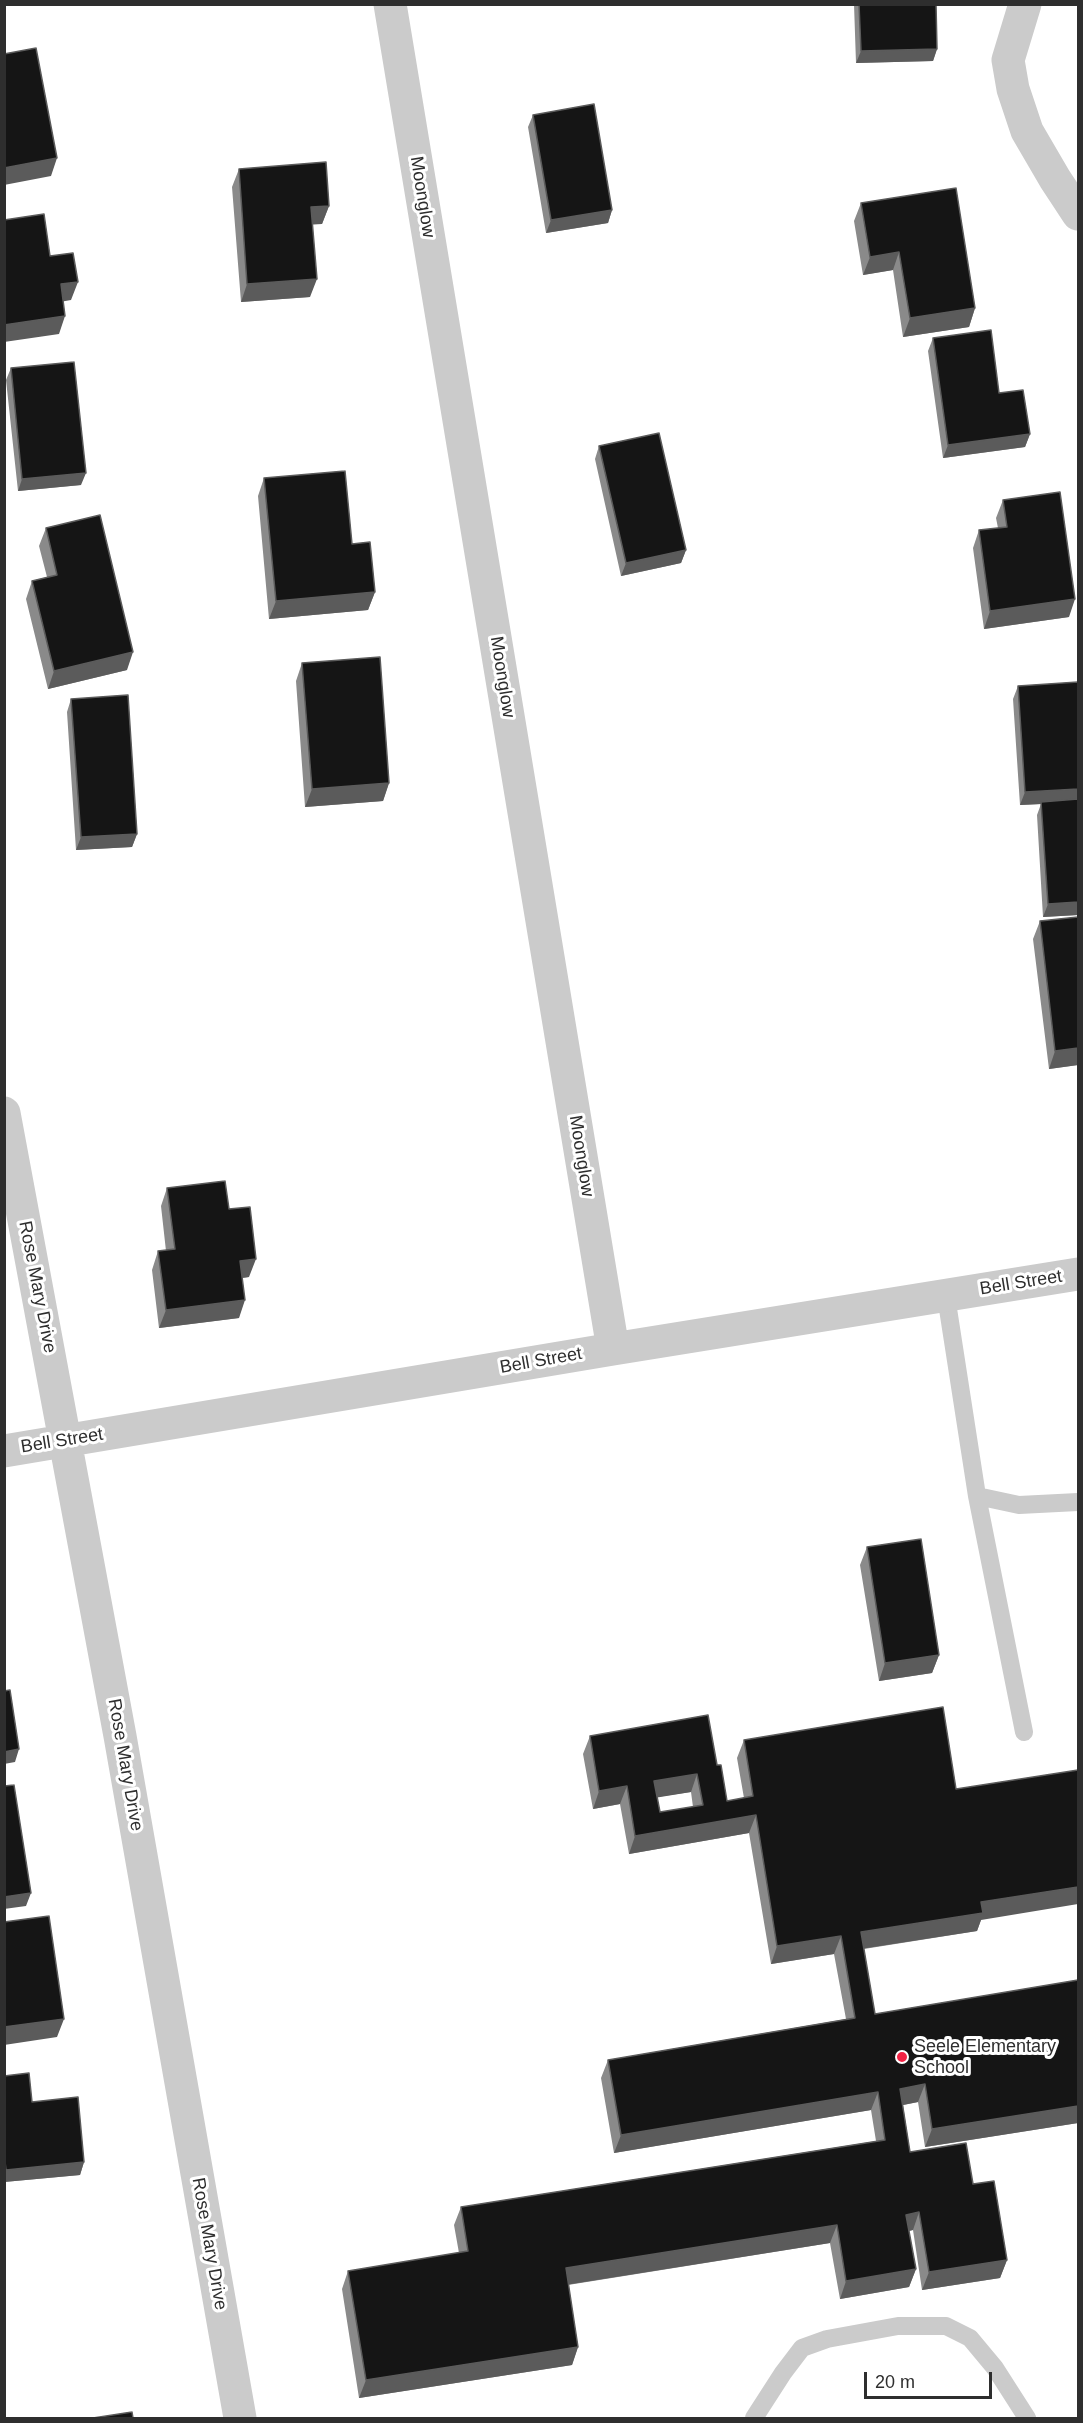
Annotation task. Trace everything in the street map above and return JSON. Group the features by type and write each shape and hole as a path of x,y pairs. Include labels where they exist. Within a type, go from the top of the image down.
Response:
{"street":[{"name":"Moonglow","path":"390,4 613,1349"},
{"path":"1025,4 1008,60 1013,89 1027,131 1078,214"},
{"name":"Rose Mary Drive","path":"4,1113 66,1441 240,2418"},
{"name":"Bell Street","path":"4,1451 1078,1274"}],"lane":[{"path":"946,1296 978,1496 1024,1732"},
{"path":"978,1496 1019,1505 1078,1502"},
{"path":"754,2418 802,2348 827,2339 908,2326 946,2326 969,2338 995,2368 1027,2418"}],"building":[{"path":"859,4 936,4 937,49 861,51"},
{"path":"36,48 57,158 4,168 4,54"},
{"path":"594,104 612,210 551,220 533,115"},
{"path":"326,162 329,206 311,207 317,279 247,284 239,169"},
{"path":"956,188 975,308 910,318 899,252 870,257 861,203"},
{"path":"44,214 50,256 73,253 78,282 61,284 65,316 4,325 4,220"},
{"path":"991,330 999,393 1023,390 1030,434 948,445 933,338"},
{"path":"74,362 86,473 22,479 11,368"},
{"path":"659,433 686,550 626,563 599,446"},
{"path":"345,471 352,544 370,542 375,592 276,601 264,478"},
{"path":"1060,492 1075,599 990,611 979,530 1007,527 1003,500"},
{"path":"100,515 133,652 54,671 32,581 57,575 46,528"},
{"path":"380,657 389,783 312,789 302,663"},
{"path":"1078,682 1078,789 1025,792 1018,686"},
{"path":"128,695 137,834 81,837 71,699"},
{"path":"1078,799 1078,902 1048,904 1041,802"},
{"path":"1078,917 1078,1048 1055,1051 1040,921"},
{"path":"225,1181 229,1209 250,1207 256,1259 240,1261 245,1300 166,1310 158,1251 175,1249 167,1188"},
{"path":"921,1539 939,1655 885,1663 867,1547"},
{"path":"10,1690 19,1749 4,1752 4,1691"},
{"name":"Seele Elementary School","path":"943,1707 956,1789 1078,1770 1078,1887 981,1902 983,1913 861,1932 875,2014 1078,1980 1078,2106 932,2129 925,2084 900,2089 910,2152 966,2143 973,2184 994,2181 1007,2260 929,2272 919,2212 906,2215 916,2269 846,2281 837,2225 566,2268 578,2347 366,2380 348,2271 468,2251 461,2207 885,2140 878,2092 621,2135 608,2060 855,2018 841,1936 777,1946 756,1815 635,1836 627,1786 599,1791 590,1736 708,1715 717,1765 721,1765 727,1801 753,1796 744,1740","holes":["697,1774 703,1805 660,1812 654,1781"]},
{"path":"14,1785 31,1893 4,1897 4,1786"},
{"path":"49,1916 64,2019 4,2027 4,1922"},
{"path":"29,2073 32,2102 78,2097 84,2162 6,2170 4,2076"},
{"path":"132,2412 133,2418 93,2418"}],"place":[{"name":"Seele Elementary School","path":"902,2057"}]}
